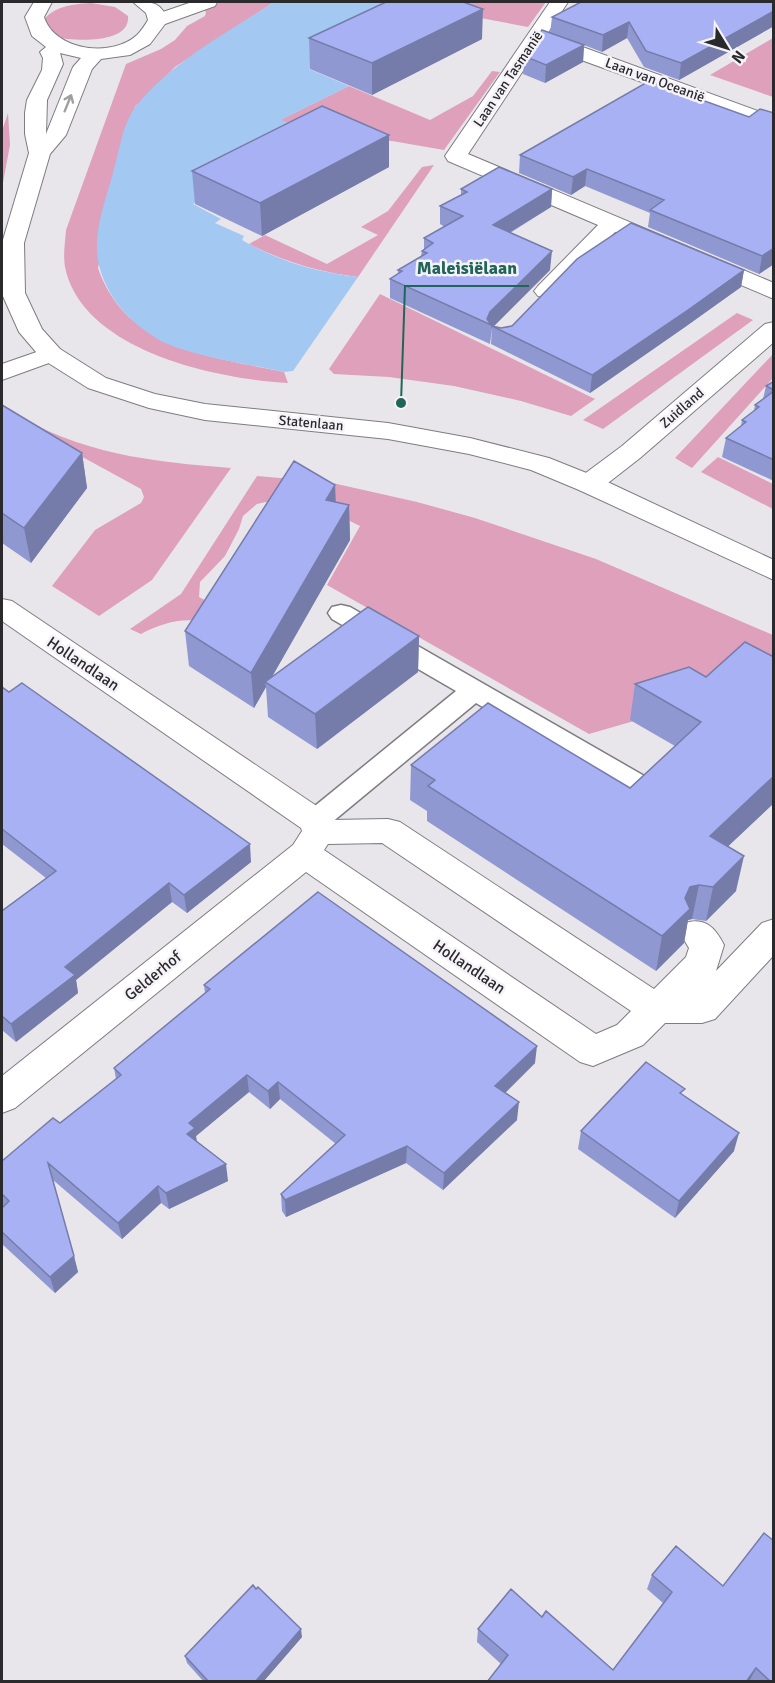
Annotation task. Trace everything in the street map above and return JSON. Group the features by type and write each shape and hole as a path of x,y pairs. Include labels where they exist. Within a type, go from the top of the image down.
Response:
{"street":[{"path":"43,2 31,7 18,31 33,47 50,52 96,53 140,41 153,31 158,20 208,2"},
{"path":"143,2 154,10 158,20"},
{"name":"Laan van Tasmanië","path":"559,2 456,156 612,223"},
{"name":"Laan van Oceanië","path":"536,36 774,124"},
{"name":"Statenlaan","path":"40,153 35,141 37,101 54,65 50,52"},
{"name":"Statenlaan","path":"96,53 83,67 56,135 40,153 13,243 13,293 31,332 51,354 97,382 149,400 206,412 388,430 470,447 540,465 589,484 774,571"},
{"path":"532,305 612,223 774,292"},
{"name":"Zuidland","path":"589,484 631,452 774,329"},
{"path":"2,373 51,354"},
{"name":"Hollandlaan","path":"2,608 313,836 335,875 593,1051 630,1035 702,964 707,945 697,933"},
{"path":"341,613 643,788"},
{"path":"313,836 474,690"},
{"path":"313,836 388,831 656,1009 702,1009 774,932"},
{"name":"Gelderhof","path":"2,1097 313,836"}],"shaded area":[{"path":"222,2 274,2 175,67 135,107 98,268 111,296 129,317 150,333 174,345 201,354 284,372 288,383 226,375 191,367 156,355 124,340 97,320 77,296 65,267 66,230 126,64 161,49 175,40 187,26 205,16 206,12 203,8"},
{"path":"395,2 546,2 528,27"},
{"path":"91,3 115,7 128,16 126,25 120,32 111,36 86,40 55,37 42,22 58,9"},
{"path":"773,38 773,97 710,75"},
{"path":"492,71 500,72 444,150 392,141 363,140 341,144 280,120 349,86 430,120 473,96"},
{"path":"8,113 10,145 2,188 2,131"},
{"path":"434,165 358,277 302,265 249,244 265,235 327,264 378,235 361,227 388,211 422,167"},
{"path":"380,294 595,399 571,416 521,401 454,386 389,377 334,374 329,369"},
{"path":"737,313 753,320 603,429 583,420"},
{"path":"773,354 773,378 692,468 675,458"},
{"path":"10,410 62,437 89,446 145,459 231,468 152,580 99,616 52,586 95,530 141,503 144,497 141,489 2,413"},
{"path":"718,457 773,484 773,509 701,472"},
{"path":"257,476 328,482 417,502 475,518 596,559 773,635 773,690 634,721 589,734 327,585 360,526 297,495 257,504 243,516 225,556 200,582 199,597 225,611 203,622 187,620 171,622 141,634 130,629 181,594"}],"water":[{"path":"274,2 395,2 418,15 309,69 349,86 281,120 322,137 193,204 221,219 215,223 244,236 242,240 269,254 312,269 358,277 293,371 284,372 188,351 154,337 129,317 114,299 99,265 97,250 100,219 122,136 132,112 151,89 184,61"}],"building":[{"path":"386,2 463,2 483,9 372,63 309,38"},
{"path":"581,2 774,2 774,11 681,63 646,51 629,22 603,35 552,17"},
{"path":"542,30 584,45 546,65 524,56"},
{"path":"649,81 749,117 760,109 774,113 774,248 762,256 650,210 664,200 587,169 573,177 520,155"},
{"path":"322,106 389,135 260,203 192,171"},
{"path":"499,167 552,189 493,225 552,251 490,312 487,319 491,325 390,279 402,271 398,270 427,253 422,251 433,243 424,238 463,216 440,206 467,192 461,189"},
{"path":"631,223 744,270 592,375 492,326 501,328 512,326 577,259"},
{"path":"774,381 774,390 766,386"},
{"path":"774,391 774,460 726,438 746,422 742,420 759,407 755,405"},
{"path":"2,405 82,453 24,528 2,513"},
{"path":"294,461 335,485 326,500 349,505 251,673 185,631"},
{"path":"368,607 419,636 315,714 265,682"},
{"path":"745,642 774,657 774,776 710,836 744,856 713,887 699,885 690,887 685,898 690,909 662,936 428,786 435,780 411,765 488,703 630,788 701,722 635,684 689,667 706,677"},
{"path":"22,683 250,844 184,895 169,883 65,967 75,975 11,1024 2,1016 2,911 56,871 2,829 2,687 9,692"},
{"path":"318,892 537,1046 495,1086 519,1102 444,1173 407,1146 285,1200 281,1194 345,1135 278,1082 268,1091 247,1075 189,1123 195,1128 187,1134 226,1164 166,1193 158,1186 118,1223 48,1163 74,1256 50,1277 2,1232 2,1208 9,1201 2,1194 2,1161 53,1118 60,1123 121,1075 114,1068 210,989 204,985"},
{"path":"646,1062 685,1089 680,1093 739,1133 679,1201 581,1131"},
{"path":"764,1533 774,1541 774,1682 771,1682 756,1668 746,1682 487,1682 508,1655 478,1629 511,1589 542,1617 546,1611 613,1670 672,1592 652,1575 676,1546 723,1586"},
{"path":"253,1585 256,1589 258,1587 301,1629 255,1682 209,1682 185,1656"}],"place":[{"name":"Maleisiëlaan","path":"401,403"}]}
